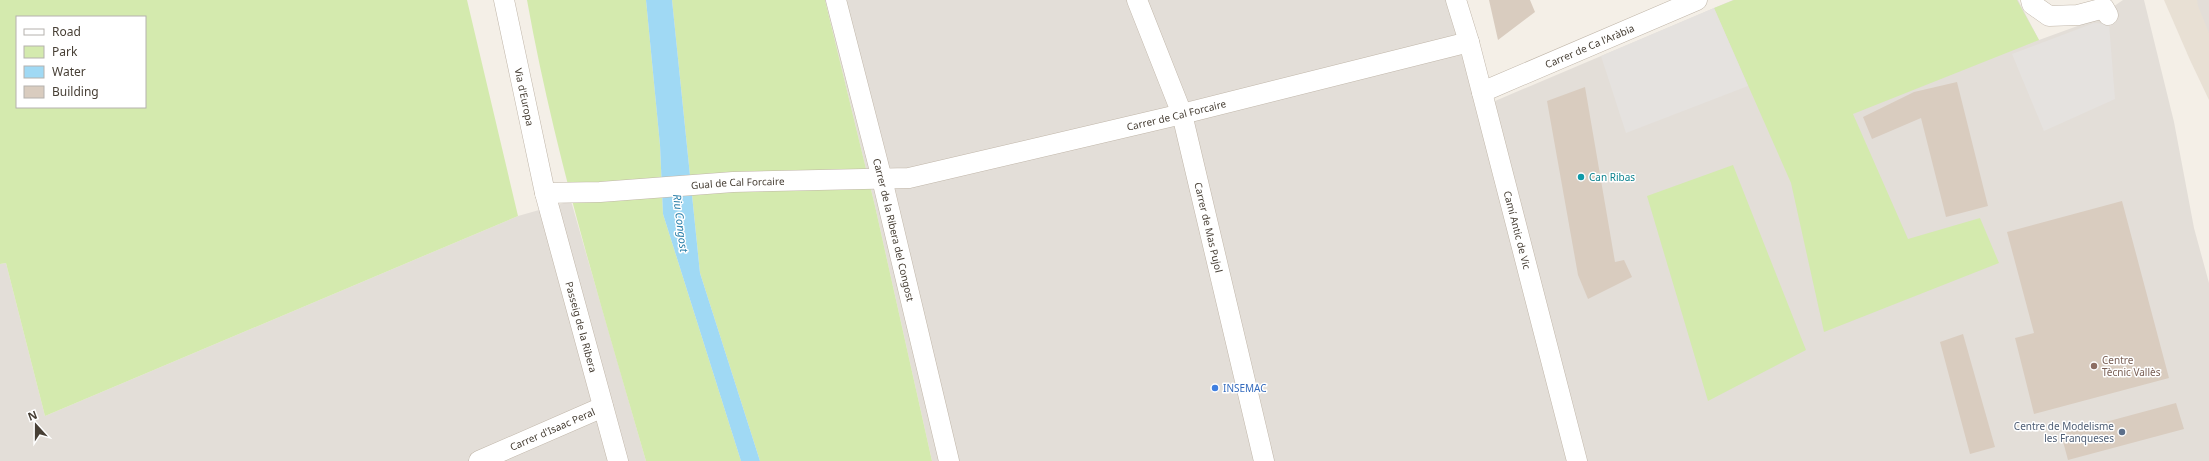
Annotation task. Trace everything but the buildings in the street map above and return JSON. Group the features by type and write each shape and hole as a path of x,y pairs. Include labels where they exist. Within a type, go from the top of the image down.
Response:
{"street":[{"name":"Via d'Europa","path":"504,0 546,193"},
{"name":"Carrer de la Ribera del Congost","path":"836,0 872,179 949,461"},
{"name":"Carrer de Mas Pujol","path":"1137,0 1182,114 1264,461"},
{"name":"Camí Antic de Vic","path":"1456,0 1469,42 1577,461"},
{"name":"Carrer de Ca l'Aràbia","path":"1482,92 1696,0"},
{"path":"2031,0 2032,4 2049,16 2078,15 2104,8 2108,16"},
{"name":"Carrer de Cal Forcaire","path":"872,179 909,178 1182,114 1469,42"},
{"name":"Gual de Cal Forcaire","path":"546,193 600,192 733,182 872,179"},
{"name":"Passeig de la Ribera","path":"546,193 618,461"},
{"name":"Carrer d'Isaac Peral","path":"479,461 603,407"}],"shaded area":[{"path":"825,0 1456,0 1488,104 1733,0 2018,0 2039,40 2094,20 2123,0 2144,0 2174,122 2194,228 2209,283 2209,461 932,461 875,206"},
{"path":"2164,0 2209,0 2209,100 2190,60"},
{"path":"2197,0 2209,0 2209,33 2198,6"},
{"path":"1714,8 1748,86 1626,133 1601,56"},
{"path":"2094,23 2109,24 2115,99 2044,131 2012,54"},
{"path":"571,201 646,461 0,461 0,264 6,263 45,416 518,216"}],"green space":[{"path":"0,0 467,0 518,216 45,416 6,263 0,264"},
{"path":"527,0 646,0 660,145 663,214 741,461 646,461 596,289 565,175 538,59"},
{"path":"672,0 825,0 875,206 932,461 760,461 700,273"},
{"path":"1734,0 2017,0 2039,40 1853,114 1908,239 1980,218 1999,263 1824,332 1791,183 1714,8"},
{"path":"1733,165 1806,350 1708,401 1647,196"}],"water":[{"name":"Riu Congost","path":"646,0 672,0 700,273 760,461 741,461 663,214 660,145"}],"place":[{"name":"Can Ribas","path":"1581,177"},
{"name":"Centre Tècnic Vallès","path":"2094,366"},
{"name":"INSEMAC","path":"1215,388"},
{"name":"Centre de Modelisme les Franqueses","path":"2122,432"}]}
